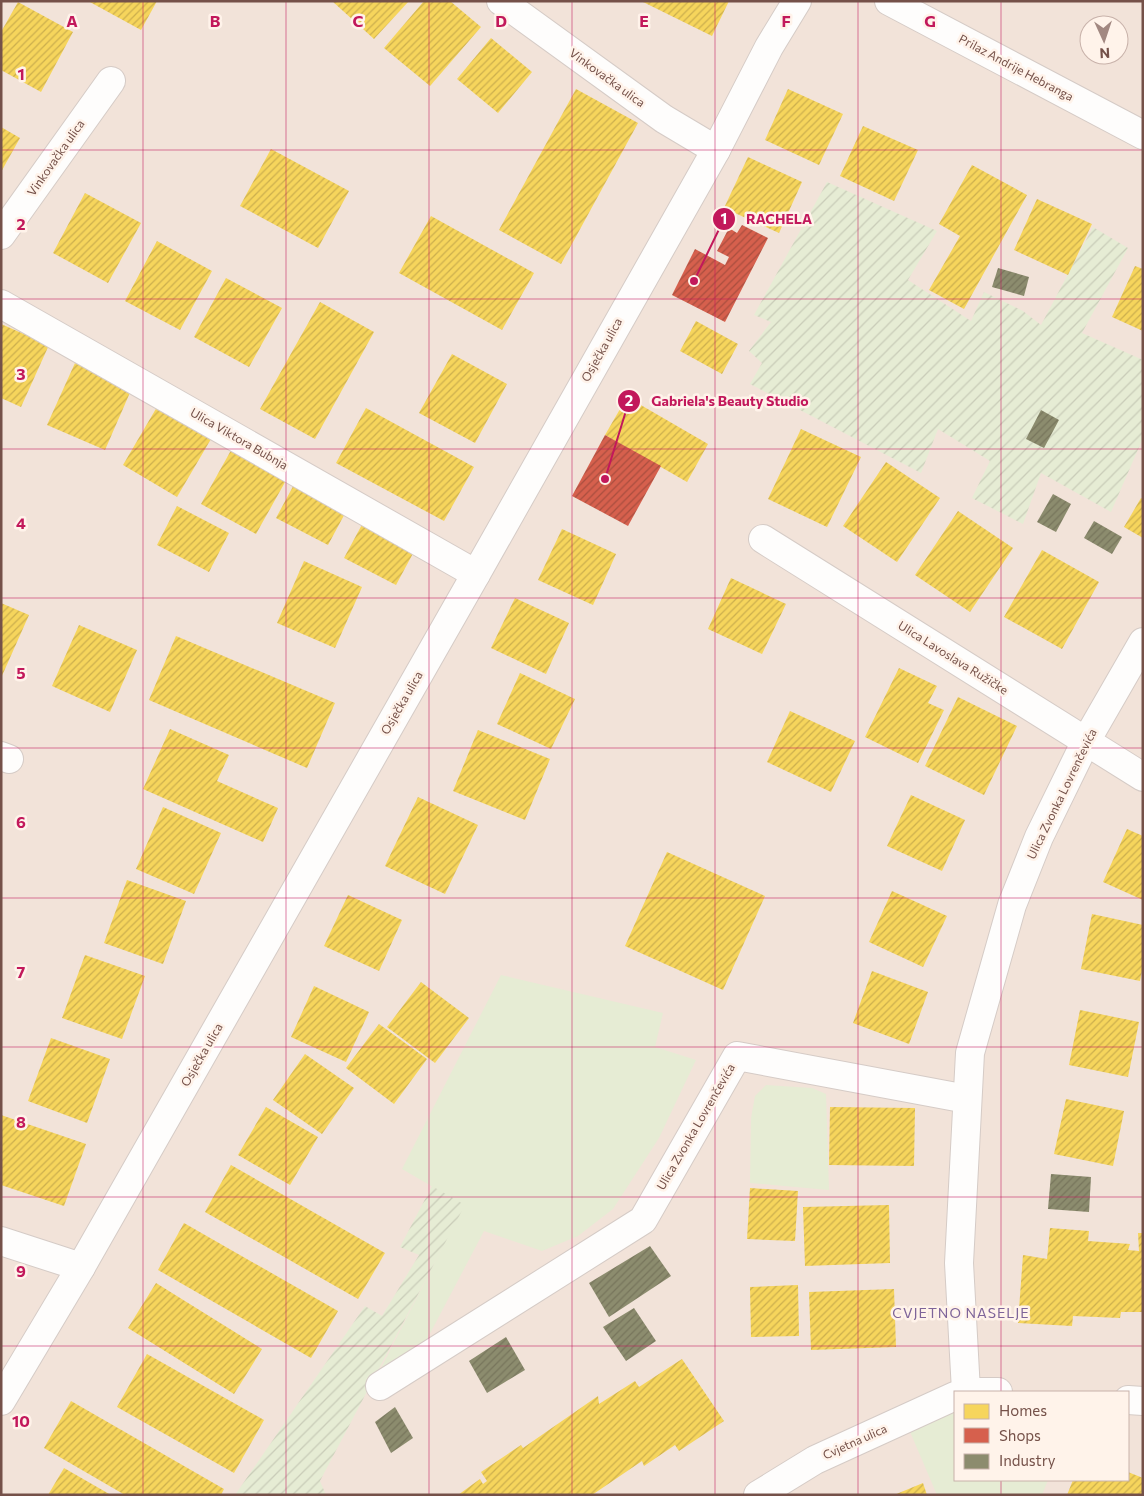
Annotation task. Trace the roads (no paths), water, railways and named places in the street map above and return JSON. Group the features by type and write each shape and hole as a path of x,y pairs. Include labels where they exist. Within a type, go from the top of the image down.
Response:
{"street":[{"name":"Vinkovačka ulica","path":"500,1 664,119 716,150"},
{"name":"Osječka ulica","path":"1,1401 80,1267 476,574 716,150 769,47 797,1"},
{"name":"Prilaz Andrije Hebranga","path":"889,1 1143,135"},
{"name":"Vinkovačka ulica","path":"1,235 111,81"},
{"name":"Ulica Viktora Bubnja","path":"1,304 476,574"},
{"name":"Ulica Lavoslava Ružičke","path":"763,539 1143,777"},
{"name":"Ulica Zvonka Lovrenčevića","path":"961,1391 959,1263 970,1053 1012,905 1038,837 1086,741 1143,642"},
{"name":"Ulica Zvonka Lovrenčevića","path":"380,1386 643,1220 737,1056 967,1099"},
{"path":"1,1241 80,1267"},
{"name":"Cvjetna ulica","path":"758,1495 815,1460 954,1396"},
{"path":"1129,1400 1143,1401"}],"place":[{"name":"RACHELA","path":"694,281"},
{"name":"Gabriela's Beauty Studio","path":"605,479"}],"district":[{"name":"CVJETNO NASELJE","path":"961,1313"}]}
